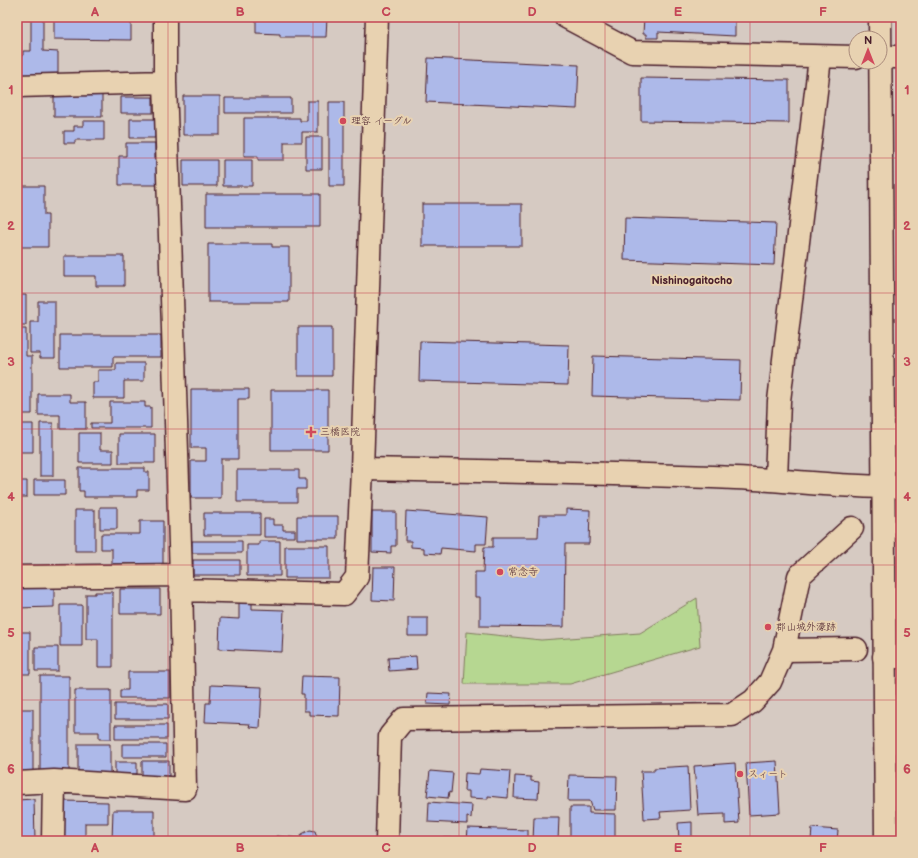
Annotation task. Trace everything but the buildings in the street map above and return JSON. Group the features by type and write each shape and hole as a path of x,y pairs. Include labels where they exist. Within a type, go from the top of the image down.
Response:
{"street":[{"path":"17,783 54,781 185,789 181,582 165,82 165,17"},
{"path":"17,577 181,582 344,594 357,577 377,17"},
{"path":"566,17 632,52 820,58 848,57"},
{"path":"880,17 882,30"},
{"path":"776,480 779,401 820,58"},
{"path":"886,841 893,657 887,70"},
{"path":"17,86 165,82"},
{"path":"362,469 574,472 776,480 854,487 892,487"},
{"path":"387,841 390,736 404,719 732,715 753,702 770,682 784,650 799,576 852,528"},
{"path":"784,650 856,649"},
{"path":"53,841 54,781"}],"green space":[{"path":"697,598 700,646 570,684 464,684 467,632 541,640 640,633"}],"place":[{"name":"理容 イーグル","path":"343,121"},
{"name":"三橋医院","path":"311,432"},
{"name":"常念寺","path":"500,572"},
{"name":"郡山城外濠跡","path":"768,627"},
{"name":"スィート","path":"740,774"}],"district":[{"name":"Nishinogaitocho","path":"692,280"}]}
